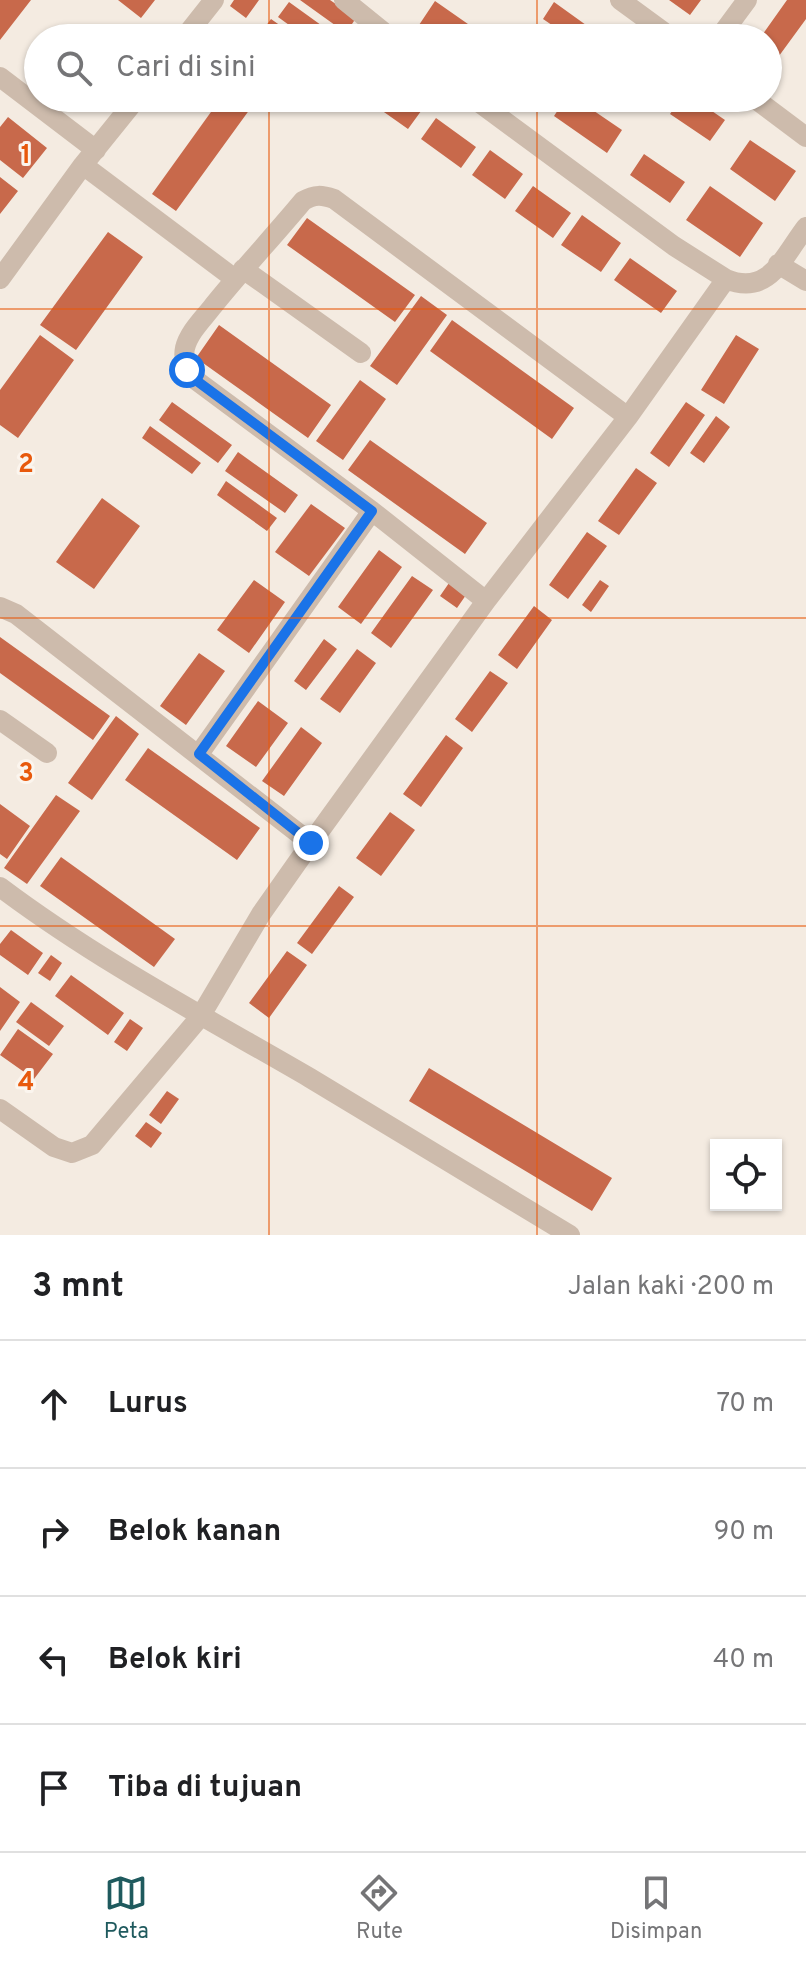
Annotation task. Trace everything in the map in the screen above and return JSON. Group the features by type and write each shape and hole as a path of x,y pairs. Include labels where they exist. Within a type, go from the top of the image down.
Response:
{"street":[{"path":"195,24 214,0"},
{"path":"344,0 374,24"},
{"path":"365,0 379,24"},
{"path":"620,0 653,24"},
{"path":"729,24 747,0"},
{"path":"0,77 24,99"},
{"path":"39,112 90,158 239,274 361,353"},
{"path":"0,279 126,112"},
{"path":"492,112 674,246 742,286 757,285 766,279 806,227"},
{"path":"773,112 806,137"},
{"path":"486,601 372,511 197,381 187,370 184,350 191,334 303,201 313,196 334,199 628,417"},
{"path":"778,264 806,281"},
{"path":"0,1109 54,1147 72,1153 92,1145 200,1017 261,914 311,843 486,601 628,417 726,279"},
{"path":"199,754 372,511"},
{"path":"0,607 16,614 311,843"},
{"path":"0,720 47,753"},
{"path":"0,887 34,913 200,1017 308,1077 570,1235"}],"building":[{"path":"0,0 31,0 0,40"},
{"path":"118,0 155,0 141,18"},
{"path":"234,0 259,0 246,18 230,6"},
{"path":"300,0 330,0 356,18 352,24 333,24"},
{"path":"669,0 701,0 690,15"},
{"path":"787,0 806,0 806,19 782,52 782,24 770,24"},
{"path":"435,1 468,24 420,24"},
{"path":"289,2 320,24 288,24 278,17"},
{"path":"554,2 585,24 550,24 543,19"},
{"path":"211,112 248,112 176,211 152,194"},
{"path":"384,112 420,112 408,129"},
{"path":"557,112 596,112 622,130 607,153 554,116"},
{"path":"713,112 725,120 710,141 670,114"},
{"path":"8,117 47,148 23,178 0,160 0,127"},
{"path":"436,118 476,147 461,168 421,139"},
{"path":"750,140 796,171 775,201 730,169"},
{"path":"490,150 523,174 505,199 472,175"},
{"path":"644,154 685,182 670,203 630,175"},
{"path":"0,177 18,191 0,214"},
{"path":"533,186 571,213 553,238 515,211"},
{"path":"710,186 763,223 740,257 686,220"},
{"path":"582,215 621,243 601,272 561,245"},
{"path":"307,218 415,295 395,322 287,245"},
{"path":"108,232 143,257 76,350 40,325"},
{"path":"630,258 677,291 661,313 614,280"},
{"path":"421,296 447,315 397,385 370,366"},
{"path":"452,320 574,408 552,439 430,351"},
{"path":"219,325 331,405 308,438 196,358"},
{"path":"40,335 74,360 18,438 0,425 0,390"},
{"path":"736,335 759,349 724,404 701,390"},
{"path":"360,380 386,399 343,460 316,441"},
{"path":"172,402 232,445 218,463 159,420"},
{"path":"686,402 705,415 669,467 650,453"},
{"path":"716,416 730,427 704,463 690,453"},
{"path":"150,426 201,463 192,474 142,438"},
{"path":"370,440 487,523 465,554 348,470"},
{"path":"238,452 298,495 285,513 225,471"},
{"path":"636,468 657,483 619,535 598,521"},
{"path":"226,481 277,518 267,531 217,495"},
{"path":"102,498 140,526 94,589 56,562"},
{"path":"311,504 345,528 309,576 275,552"},
{"path":"587,532 607,546 568,599 549,585"},
{"path":"379,550 402,567 361,624 338,607"},
{"path":"412,576 433,590 391,648 371,633"},
{"path":"254,580 285,602 249,653 217,630"},
{"path":"600,580 609,586 591,612 582,605"},
{"path":"449,583 466,595 457,608 440,596"},
{"path":"534,606 552,620 517,669 498,655"},
{"path":"0,637 110,716 93,740 0,673"},
{"path":"324,639 337,649 306,690 294,681"},
{"path":"357,649 376,663 340,713 320,699"},
{"path":"199,653 225,671 186,725 160,706"},
{"path":"490,671 508,683 472,732 455,719"},
{"path":"258,701 288,723 256,767 226,746"},
{"path":"116,716 139,734 92,800 68,783"},
{"path":"301,727 322,743 284,796 262,781"},
{"path":"446,735 463,748 421,807 403,794"},
{"path":"148,748 260,828 237,860 125,780"},
{"path":"56,795 80,811 27,884 4,868"},
{"path":"0,804 30,826 7,859 0,854"},
{"path":"390,812 415,830 381,876 356,858"},
{"path":"61,857 175,939 154,967 40,886"},
{"path":"339,886 354,897 312,954 297,943"},
{"path":"11,930 43,953 28,975 0,955 0,944"},
{"path":"287,951 307,965 269,1018 249,1003"},
{"path":"51,955 62,963 50,981 38,973"},
{"path":"71,975 124,1013 108,1035 55,996"},
{"path":"0,987 20,1002 0,1031"},
{"path":"31,1002 64,1026 49,1046 16,1022"},
{"path":"130,1019 143,1028 127,1051 114,1042"},
{"path":"18,1029 53,1054 34,1079 0,1055"},
{"path":"429,1068 612,1178 592,1211 409,1101"},
{"path":"167,1091 179,1099 161,1124 149,1115"},
{"path":"146,1122 162,1133 151,1148 135,1136"}],"route":[{"path":"187,370 197,381 372,511 199,754 311,843"}]}
